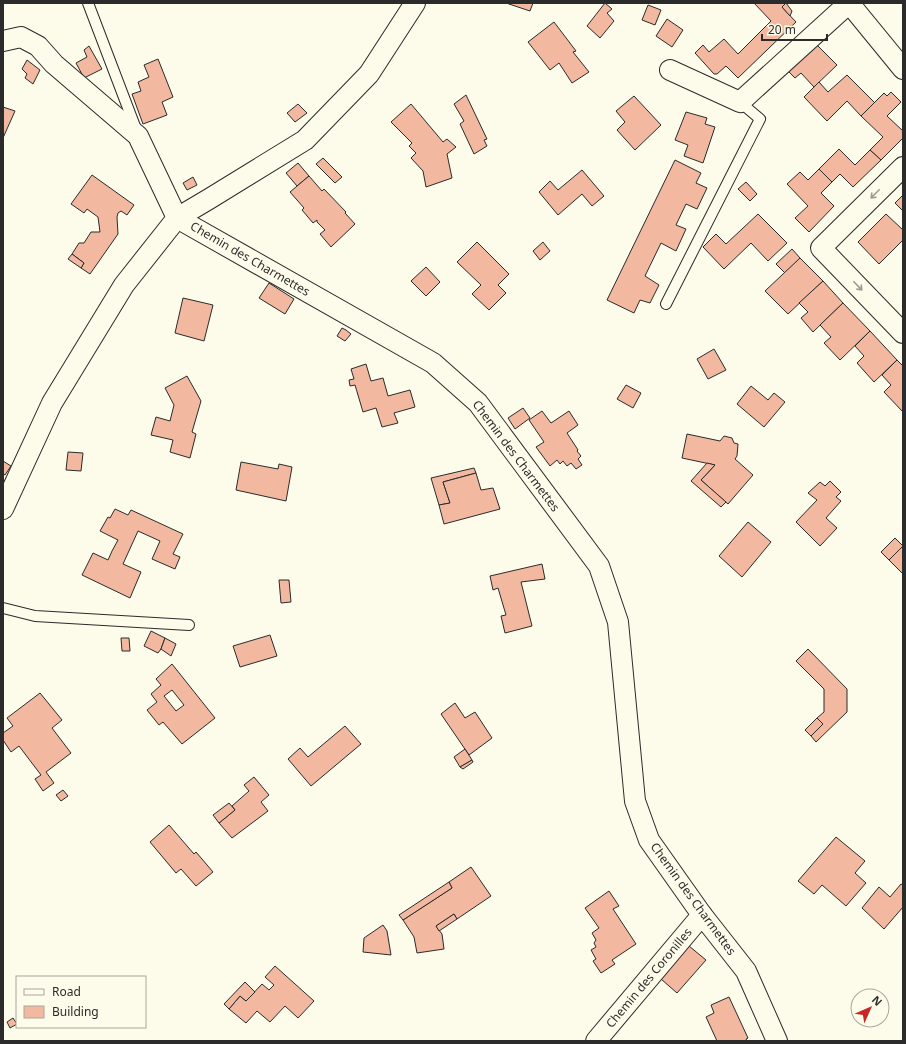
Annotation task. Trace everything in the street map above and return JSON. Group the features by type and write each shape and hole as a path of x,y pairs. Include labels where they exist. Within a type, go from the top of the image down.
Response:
{"street":[{"path":"3,509 52,403 124,285 177,218 305,140 369,74 415,3"},
{"path":"670,70 740,102 849,3 903,68"},
{"name":"Chemin des Charmettes","path":"3,41 21,38 38,46 54,64 138,136 177,218 433,363 478,403 599,566 618,622 635,801 649,840 702,915 746,971 777,1041"},
{"path":"903,167 820,248 903,333"},
{"name":"Chemin des Coronilles","path":"596,1041 702,915"}],"lane":[{"path":"88,3 138,136"},
{"path":"666,304 760,119 740,102"},
{"path":"3,608 35,616 190,625"}],"building":[{"path":"506,3 533,3 530,11"},
{"path":"605,3 612,9 607,13 614,21 600,38 587,26"},
{"path":"754,3 786,3 782,7 796,22 738,78 726,66 717,74 714,74 695,53 703,45 709,52 724,39 738,54 771,21"},
{"path":"786,3 792,11 790,16 782,7"},
{"path":"648,5 661,10 655,25 642,20"},
{"path":"667,19 683,30 672,47 656,36"},
{"path":"554,22 576,51 573,52 589,72 572,83 559,63 550,70 528,42"},
{"path":"813,41 837,65 814,87 801,73 795,78 785,68"},
{"path":"89,46 102,69 84,78 76,63 87,57 84,50"},
{"path":"158,59 173,97 162,102 167,115 143,124 132,94 141,91 138,82 149,77 144,65"},
{"path":"27,60 40,70 33,84 25,78 27,74 22,69"},
{"path":"847,75 875,103 861,116 847,101 827,121 804,97 819,82 828,92"},
{"path":"891,92 901,102 887,116 903,131 903,138 881,160 870,150 883,137 861,116 884,93 887,96"},
{"path":"466,95 487,139 484,140 487,146 474,154 460,124 464,121 454,104"},
{"path":"634,96 661,125 635,150 617,130 625,122 616,111"},
{"path":"298,104 307,113 295,122 287,113"},
{"path":"411,104 443,142 447,139 456,147 447,154 452,178 426,187 423,171 411,158 416,153 409,146 412,143 391,122"},
{"path":"3,107 15,111 3,138"},
{"path":"686,112 707,118 705,124 715,127 703,163 684,156 688,145 675,140"},
{"path":"839,149 855,165 870,150 881,160 853,187 840,174 832,182 819,169"},
{"path":"323,158 342,177 335,183 316,164"},
{"path":"675,160 701,173 696,183 707,188 697,209 686,204 676,225 686,229 676,251 661,243 645,276 659,285 650,303 640,300 634,313 607,300"},
{"path":"298,163 309,176 297,186 286,173"},
{"path":"819,169 832,182 821,193 834,206 809,232 795,218 808,206 787,184 800,172 808,180"},
{"path":"582,170 604,196 592,206 582,194 558,215 539,192 550,181 558,190"},
{"path":"92,175 134,205 127,215 121,211 118,213 118,234 90,274 81,268 84,263 72,254 79,243 84,243 91,232 100,232 98,217 87,209 84,213 71,204"},
{"path":"309,176 322,191 324,189 346,212 345,213 355,224 331,247 320,234 325,230 317,222 317,220 313,223 302,210 304,208 290,192"},
{"path":"193,177 197,185 187,190 183,183"},
{"path":"746,182 757,194 750,201 738,189"},
{"path":"903,195 903,211 895,203"},
{"path":"758,214 787,243 768,261 751,243 724,269 703,247 716,234 726,244"},
{"path":"886,214 903,230 903,240 879,264 858,242"},
{"path":"477,242 509,274 498,285 506,293 489,310 472,294 481,285 457,262"},
{"path":"543,242 550,251 540,260 533,251"},
{"path":"792,249 800,258 785,273 776,264"},
{"path":"72,254 84,263 81,268 68,259"},
{"path":"800,258 823,281 788,314 765,291"},
{"path":"426,267 440,282 426,296 411,281"},
{"path":"823,281 843,303 813,332 801,318 808,312 799,303"},
{"path":"269,283 294,299 285,314 259,298"},
{"path":"183,298 213,305 204,341 175,333"},
{"path":"843,303 870,331 840,360 824,343 831,337 820,325"},
{"path":"342,328 351,334 345,341 337,336"},
{"path":"870,331 897,360 874,382 857,363 864,356 855,346"},
{"path":"714,349 726,370 708,379 697,359"},
{"path":"897,360 903,366 902,411 884,392 891,385 882,375"},
{"path":"366,364 371,381 383,378 388,396 410,390 415,407 394,413 398,423 382,427 376,408 363,412 355,385 350,386 349,380 354,379 351,369"},
{"path":"187,376 201,401 192,432 196,434 190,458 170,452 173,440 151,435 156,417 170,421 174,405 165,388"},
{"path":"626,385 641,393 633,408 617,399"},
{"path":"751,386 768,400 774,393 785,402 764,427 737,404"},
{"path":"523,408 530,418 515,429 508,418"},
{"path":"542,411 551,423 569,411 578,425 567,433 581,456 578,459 582,465 576,469 571,463 567,466 563,461 560,464 557,460 550,466 536,447 544,442 529,420"},
{"path":"687,434 720,441 724,436 732,438 734,443 738,444 737,456 735,459 753,475 728,504 701,480 715,465 682,458"},
{"path":"68,452 83,453 81,471 66,470"},
{"path":"3,461 11,466 5,475 3,474"},
{"path":"241,462 278,469 279,464 292,467 286,501 236,490"},
{"path":"707,463 715,465 701,480 726,502 721,507 691,481"},
{"path":"474,468 476,473 443,482 450,503 439,505 431,478"},
{"path":"476,473 481,490 493,488 500,509 444,524 439,505 450,503 443,482"},
{"path":"830,481 841,492 836,497 841,501 826,518 837,528 820,546 796,522 817,500 808,493 820,482 825,486"},
{"path":"115,509 128,515 131,510 183,534 173,554 180,557 175,569 152,559 160,541 138,531 123,564 141,572 130,598 82,575 93,553 108,560 118,540 100,531 108,517 110,518"},
{"path":"748,522 771,542 742,577 719,556"},
{"path":"895,538 903,546 889,560 881,552"},
{"path":"903,546 903,574 889,560"},
{"path":"542,564 545,579 521,582 532,626 505,633 501,616 506,615 498,588 493,590 490,576"},
{"path":"279,580 289,580 291,602 281,603"},
{"path":"151,631 165,638 158,653 144,646"},
{"path":"270,635 277,656 240,667 233,646"},
{"path":"121,638 129,638 130,651 122,651"},
{"path":"165,638 176,644 171,656 161,649"},
{"path":"808,649 847,689 847,712 816,742 811,736 823,724 817,718 824,712 824,689 796,661"},
{"path":"172,664 215,718 182,744 163,722 159,725 147,710 157,702 151,694 161,685 156,679","holes":["172,690 184,705 176,711 164,696"]},
{"path":"40,693 62,720 52,728 71,753 46,772 54,783 43,791 35,779 41,775 19,746 11,752 3,740 3,733 13,726 7,718"},
{"path":"455,703 465,718 475,712 492,738 469,755 441,714"},
{"path":"817,718 823,724 811,736 805,730"},
{"path":"345,726 361,744 311,786 288,759 300,748 308,757"},
{"path":"465,749 472,760 460,767 454,757"},
{"path":"472,760 473,762 463,769 460,767"},
{"path":"254,777 269,795 261,802 268,811 232,838 219,823 235,810 232,806 249,791 244,785"},
{"path":"63,790 68,796 61,801 56,795"},
{"path":"229,803 235,810 219,823 213,815"},
{"path":"169,825 194,854 196,852 213,872 196,886 181,869 176,873 150,842"},
{"path":"836,837 865,861 855,873 866,883 846,906 822,885 814,894 798,881"},
{"path":"471,867 491,896 457,919 454,914 436,926 442,934 444,949 417,953 414,937 403,920 452,888 449,882"},
{"path":"449,882 452,888 403,920 399,915"},
{"path":"901,884 903,885 903,907 884,929 862,908 879,887 890,897"},
{"path":"609,891 619,906 613,909 636,944 612,960 615,964 601,973 593,961 596,959 591,950 596,947 594,943 596,940 592,933 599,928 585,908"},
{"path":"454,914 457,919 439,931 436,926"},
{"path":"383,925 387,931 391,955 363,952 364,938"},
{"path":"689,946 706,960 677,993 661,979"},
{"path":"275,966 314,1001 298,1018 285,1006 270,1022 257,1011 246,1023 229,1009 240,996 246,1001 262,984 269,990 274,985 265,977"},
{"path":"245,982 255,992 246,1001 240,996 229,1009 224,1004"},
{"path":"729,997 748,1038 746,1039 747,1041 717,1041 706,1017 714,1013 711,1005"},
{"path":"13,1018 16,1025 10,1028 7,1022"}]}
